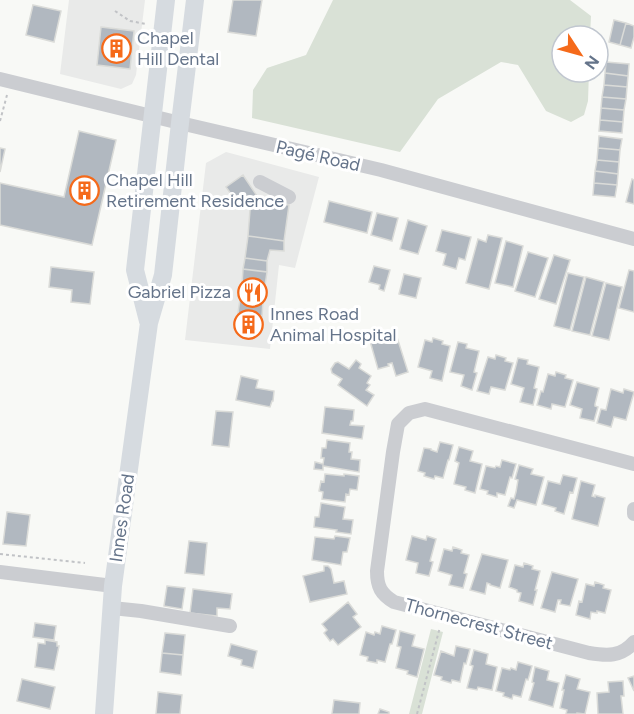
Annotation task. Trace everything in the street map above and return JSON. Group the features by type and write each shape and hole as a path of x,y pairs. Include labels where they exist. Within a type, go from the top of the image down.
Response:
{"main road":[{"name":"Innes Road","path":"149,323 135,270 166,0"},
{"name":"Innes Road","path":"104,714 113,586 149,323 163,275 195,0"}],"street":[{"name":"Pagé Road","path":"0,79 381,171 634,239"},
{"path":"260,182 289,197"},
{"name":"Thornecrest Street","path":"634,464 425,409 409,413 398,424 396,433 377,580 379,590 394,602 589,653 614,655 622,652 634,642"},
{"path":"634,509 634,514"},
{"path":"0,572 113,586"},
{"path":"112,608 141,610 230,626"}],"path":[{"path":"115,11 130,21 146,24"},
{"path":"0,121 7,93"},
{"path":"0,554 85,563"},
{"path":"417,714 444,615"}],"shaded area":[{"path":"69,0 145,0 136,75 132,84 121,89 60,74"},
{"path":"333,0 570,0 591,16 591,24 550,24 550,84 589,84 588,101 584,115 571,122 546,111 518,65 501,62 438,99 400,152 252,118 253,90 267,68 306,55"},
{"path":"226,152 319,177 295,268 279,265 270,349 185,340 206,163"},
{"path":"431,629 443,632 422,714 409,714"}],"building":[{"path":"233,0 262,0 256,36 228,32"},
{"path":"33,5 61,11 54,42 26,35"},
{"path":"614,20 626,23 620,45 610,42"},
{"path":"626,23 634,26 631,48 620,45"},
{"name":"Chapel Hill Dental","path":"101,27 134,31 130,69 97,65"},
{"path":"610,62 629,64 628,76 610,74"},
{"path":"610,74 628,76 627,87 604,85 610,84"},
{"path":"604,85 627,87 626,99 602,97"},
{"path":"602,97 626,99 624,110 601,108"},
{"path":"601,108 624,110 623,122 600,120"},
{"path":"600,120 623,122 622,133 599,131"},
{"name":"Chapel Hill Retirement Residence","path":"79,131 116,140 92,245 0,225 0,183 64,197"},
{"path":"599,136 622,139 620,150 598,148"},
{"path":"0,148 5,149 0,172"},
{"path":"598,148 620,150 619,162 597,160"},
{"path":"597,160 619,162 618,174 595,171"},
{"path":"595,171 618,174 617,185 594,183"},
{"path":"243,175 257,196 240,207 226,187"},
{"path":"632,179 634,180 634,204 626,202"},
{"path":"594,183 617,185 615,197 593,195"},
{"path":"329,201 372,212 367,233 324,222"},
{"path":"261,202 289,205 284,241 248,236 250,210"},
{"path":"377,213 398,218 392,241 371,235"},
{"path":"408,220 427,226 418,254 400,249"},
{"path":"442,230 471,237 465,260 459,258 456,269 443,265 446,254 436,251"},
{"path":"488,235 502,238 489,289 466,283 478,239 486,242"},
{"path":"248,236 284,241 284,251 270,250 267,261 245,258"},
{"path":"506,241 523,246 513,287 495,283"},
{"path":"528,252 548,258 535,297 515,291"},
{"path":"554,255 570,260 556,304 539,299"},
{"path":"245,258 267,261 267,272 243,269"},
{"path":"374,266 390,270 384,291 379,289 380,285 369,282"},
{"path":"51,267 94,272 90,304 71,302 72,290 49,287"},
{"path":"243,269 267,272 265,286 242,284"},
{"path":"629,270 634,271 634,312 619,308"},
{"path":"568,273 584,277 570,330 554,326"},
{"path":"404,274 421,278 416,298 399,294"},
{"path":"586,277 604,282 590,335 572,331"},
{"path":"606,283 622,287 609,340 592,336"},
{"name":"Gabriel Pizza","path":"242,284 265,286 263,301 240,299"},
{"path":"240,299 263,301 262,316 238,313"},
{"name":"Innes Road Animal Hospital","path":"238,313 262,316 260,334 236,331"},
{"path":"396,334 408,372 396,376 392,363 378,369 370,341"},
{"path":"433,338 450,346 442,381 430,378 432,371 418,367 425,340 432,342"},
{"path":"458,342 467,344 466,348 479,351 474,372 477,373 472,390 461,386 464,375 450,372"},
{"path":"496,355 513,363 505,390 491,387 489,394 477,391 488,357 495,359"},
{"path":"518,358 528,360 527,364 539,367 533,405 520,402 524,388 511,384"},
{"path":"356,360 361,364 359,368 371,376 367,383 370,385 366,390 374,395 367,406 338,385 342,379 332,373 331,369 338,362 349,369"},
{"path":"556,372 573,380 565,407 552,404 551,409 537,405 548,374 555,376"},
{"path":"241,376 258,380 256,388 274,391 270,407 236,400"},
{"path":"577,382 599,388 595,404 598,407 594,421 580,418 582,409 570,405"},
{"path":"611,389 623,393 624,389 634,392 626,420 614,417 611,427 597,423 601,409 606,410"},
{"path":"325,407 354,410 353,421 350,425 364,426 362,439 322,433"},
{"path":"216,411 233,412 229,447 212,445"},
{"path":"327,440 350,443 351,459 360,460 359,472 323,466 323,470 314,469 315,462 323,464 322,448 326,448"},
{"path":"440,442 453,445 443,478 435,476 434,479 424,476 425,473 418,471 424,448 437,452"},
{"path":"459,447 473,451 470,461 482,464 475,493 465,490 466,487 454,484 459,463 455,461"},
{"path":"502,460 516,464 505,495 497,493 497,497 480,489 486,466 500,467"},
{"path":"519,465 533,469 531,474 544,477 536,505 517,500 514,508 508,506 516,492 518,480 515,479"},
{"path":"325,474 359,476 357,490 350,489 349,495 346,494 345,502 322,499 323,492 319,491"},
{"path":"563,475 577,478 573,493 570,492 564,514 555,511 556,508 542,504 548,481 560,484"},
{"path":"581,481 595,485 592,496 605,498 598,526 572,519"},
{"path":"321,503 345,507 343,519 353,520 351,534 314,527 315,517 319,517"},
{"path":"7,512 30,515 26,546 3,544"},
{"path":"335,536 350,538 347,552 343,552 341,565 312,560 315,537 334,539"},
{"path":"412,536 426,540 427,536 436,539 430,561 433,562 429,576 416,573 418,563 406,560"},
{"path":"189,541 207,543 204,575 185,573"},
{"path":"453,547 469,555 463,588 449,585 452,575 438,571 444,549 452,551"},
{"path":"482,554 508,560 500,588 487,583 485,594 470,590"},
{"path":"524,563 540,571 533,605 519,601 521,593 509,587 515,565 523,567"},
{"path":"324,566 331,569 334,583 344,581 347,594 310,602 303,576 324,571"},
{"path":"552,572 578,579 570,606 560,604 561,600 558,600 555,612 541,608"},
{"path":"595,582 611,590 605,613 591,612 590,619 576,615 586,584 594,586"},
{"path":"167,586 185,588 182,609 164,606"},
{"path":"193,589 232,594 230,609 217,608 217,616 190,613"},
{"path":"348,602 357,614 353,617 361,627 338,645 333,639 330,641 324,633 327,630 322,624"},
{"path":"35,623 56,626 54,640 33,637"},
{"path":"382,626 396,630 385,662 367,661 368,657 360,655 366,632 374,635 375,632 380,634"},
{"path":"400,631 415,635 412,646 424,649 417,677 407,674 408,671 396,668 401,647 397,646"},
{"path":"165,633 185,635 183,655 162,653"},
{"path":"45,640 57,642 59,646 54,670 35,667 38,643 45,644"},
{"path":"231,644 257,651 253,668 241,665 242,660 228,656"},
{"path":"456,646 470,649 460,682 452,680 451,683 434,675 441,651 454,656"},
{"path":"474,650 488,654 486,664 497,667 492,690 478,687 477,690 467,688 473,666 470,665"},
{"path":"162,653 183,655 181,675 160,672"},
{"path":"518,662 532,666 521,697 513,695 512,699 496,691 502,668 516,670"},
{"path":"535,667 549,671 547,680 559,683 553,707 529,700 534,683 532,682"},
{"path":"566,675 580,679 577,689 590,692 585,714 566,714 567,710 560,708"},
{"path":"634,676 634,691 628,678"},
{"path":"22,679 55,687 50,709 17,701"},
{"path":"623,681 624,696 621,696 623,714 598,714 597,693 609,692 608,682"},
{"path":"158,692 182,695 180,714 156,714"},
{"path":"334,700 360,703 359,714 332,714"},
{"path":"380,709 389,712 389,714 378,714"}],"place":[{"name":"Chapel Hill Dental","path":"116,48"},
{"name":"Chapel Hill Retirement Residence","path":"85,190"},
{"name":"Gabriel Pizza","path":"252,292"},
{"name":"Innes Road Animal Hospital","path":"249,324"}]}
